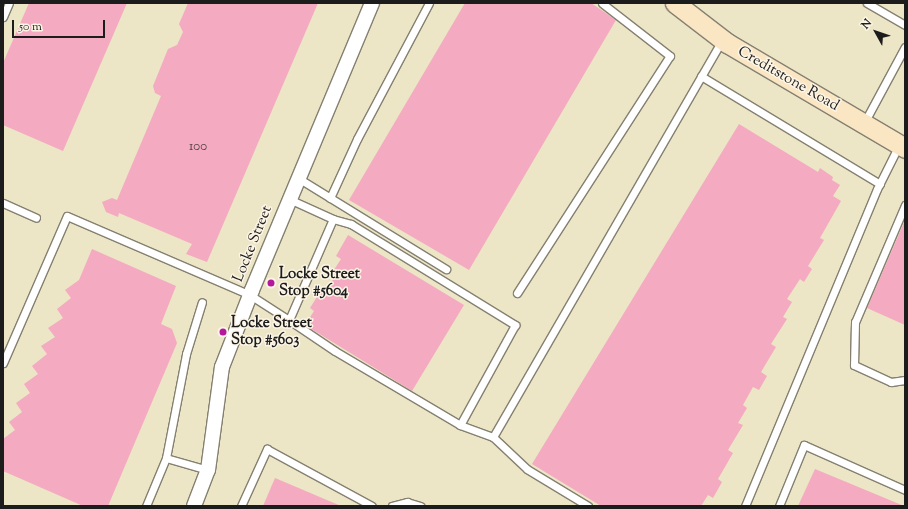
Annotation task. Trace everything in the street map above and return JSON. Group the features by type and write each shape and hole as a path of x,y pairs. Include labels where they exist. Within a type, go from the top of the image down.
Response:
{"street":[{"name":"Locke Street","path":"194,506 208,470 222,367 289,199 372,3"},
{"name":"Creditstone Road","path":"675,3 722,39 902,146"}],"lane":[{"path":"3,17 9,3"},
{"path":"330,198 357,139 429,3"},
{"path":"516,293 670,56 602,3"},
{"path":"867,3 905,25"},
{"path":"493,436 722,39"},
{"path":"864,123 905,47"},
{"path":"701,76 880,184"},
{"path":"745,506 880,184 902,146"},
{"path":"298,178 446,269"},
{"path":"289,199 333,219 351,224 514,326 460,425"},
{"path":"3,203 36,218"},
{"path":"905,205 855,322 854,365 891,382 905,380"},
{"path":"3,363 67,216 250,295 335,351 460,425 493,436 527,469 588,506"},
{"path":"289,320 333,219"},
{"path":"146,506 166,458 186,354 202,302"},
{"path":"779,506 804,445 905,490"},
{"path":"241,506 268,449 372,506"},
{"path":"166,458 208,470"},
{"path":"392,506 407,502 420,506"}],"building":[{"path":"29,3 127,3 63,151 3,125 3,63"},
{"path":"188,3 318,3 207,262 186,254 192,244 119,213 118,217 106,212 102,202 112,198 117,200 161,96 155,93 153,86 168,49 177,45 183,32 179,24"},
{"path":"465,3 591,3 616,20 469,270 349,200"},
{"path":"739,124 818,172 820,168 833,177 832,180 840,185 833,196 841,201 820,238 824,240 808,266 812,269 804,282 800,279 787,299 792,302 783,317 787,319 771,344 776,347 761,372 767,376 759,390 753,387 743,405 747,408 738,423 743,425 728,450 733,453 718,479 722,482 713,498 708,495 701,506 601,506 532,464"},
{"path":"905,220 905,325 867,308"},
{"path":"348,235 464,305 412,391 305,325 314,311 310,308 320,292 324,294 336,275 332,273 341,259 336,256"},
{"path":"92,249 176,286 161,324 172,329 177,343 108,506 83,506 3,471 3,439 15,430 9,422 22,412 16,403 30,393 24,384 38,374 32,366 47,354 41,346 55,337 48,328 63,318 57,309 71,298 65,290 79,280"},
{"path":"815,469 904,506 798,506"},
{"path":"275,478 341,506 263,506"}],"place":[{"name":"Locke Street Stop #5604","path":"271,283"},
{"name":"Locke Street Stop #5603","path":"223,332"}]}
